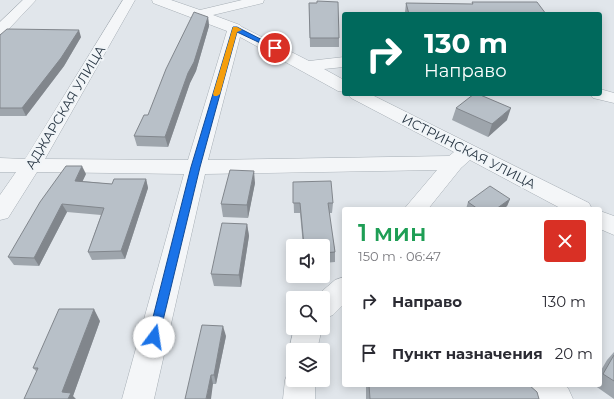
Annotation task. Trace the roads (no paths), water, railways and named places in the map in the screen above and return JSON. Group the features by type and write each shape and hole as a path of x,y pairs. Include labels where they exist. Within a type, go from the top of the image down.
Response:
{"street":[{"path":"0,30 30,0"},
{"name":"АДЖАРСКАЯ УЛИЦА","path":"0,212 31,166 129,0"},
{"path":"158,0 201,14 235,28 342,86"},
{"path":"201,14 258,0"},
{"path":"138,399 196,167 235,28"},
{"path":"306,66 342,62"},
{"path":"602,95 614,98"},
{"name":"ИСТРИНСКАЯ УЛИЦА","path":"360,96 461,157 576,207"},
{"path":"0,165 196,167 461,157"},
{"path":"417,207 461,157"},
{"path":"602,220 614,226"},
{"path":"330,301 342,290"},
{"path":"299,399 300,387"},
{"path":"542,387 557,399"}]}
